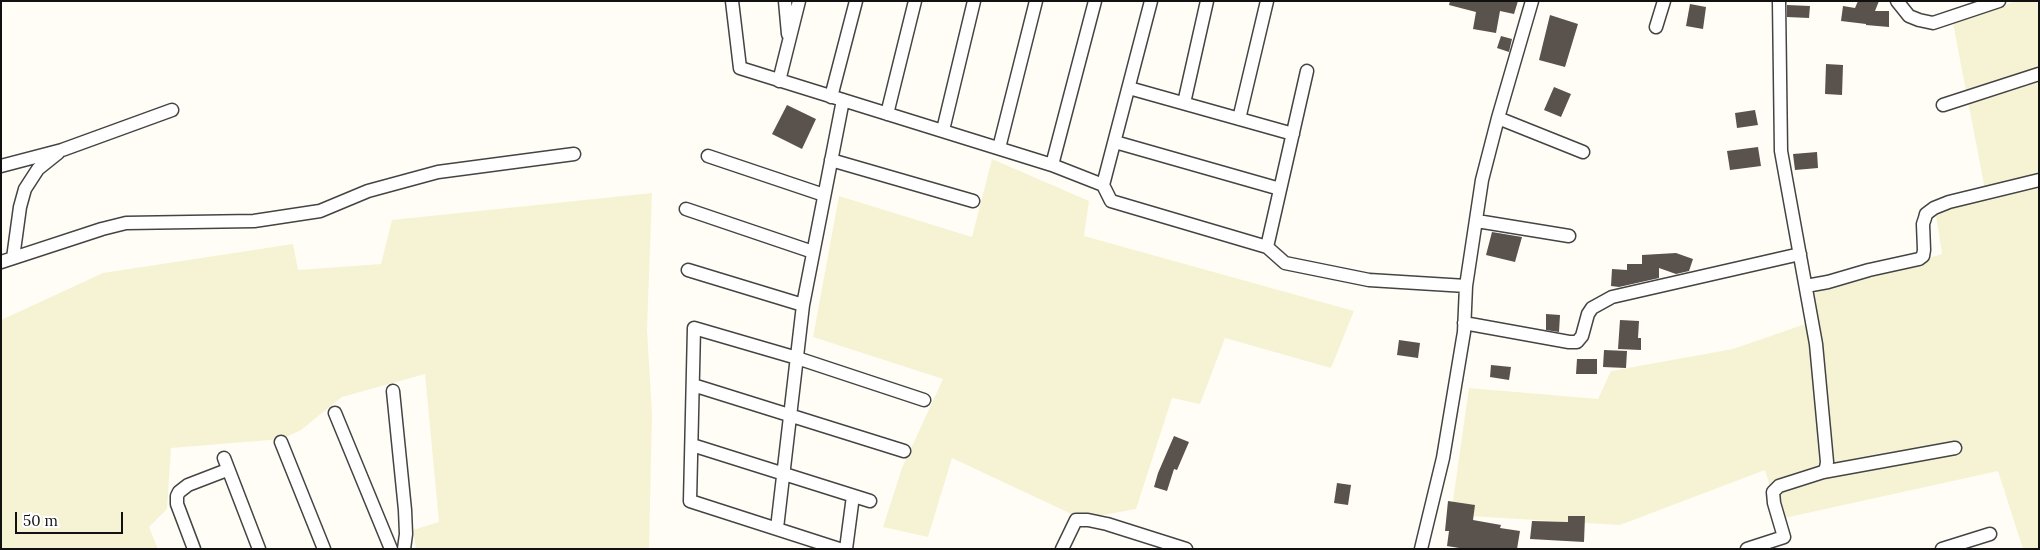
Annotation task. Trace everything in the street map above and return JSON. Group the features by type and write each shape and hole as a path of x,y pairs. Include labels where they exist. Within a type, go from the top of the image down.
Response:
{"street":[{"path":"732,1 740,68 1052,165 1104,185"},
{"path":"785,1 788,45"},
{"path":"779,81 799,1"},
{"path":"777,528 803,305 831,160 837,99 856,1"},
{"path":"886,114 914,1"},
{"path":"943,130 974,1"},
{"path":"999,148 1036,1"},
{"path":"1052,165 1095,1"},
{"path":"1151,1 1104,185 1111,201 1267,247 1284,262 1369,280 1466,286"},
{"path":"1184,103 1207,1"},
{"path":"1239,118 1267,1"},
{"path":"1421,549 1443,458 1464,323 1466,286 1478,221 1482,180 1532,1"},
{"path":"1656,27 1664,1"},
{"path":"1779,1 1781,151 1816,344 1826,453 1826,468 1823,472"},
{"path":"1897,1 1909,16 1933,23 1998,1"},
{"path":"1267,247 1307,70"},
{"path":"1943,105 2039,74"},
{"path":"1128,88 1292,134"},
{"path":"1,166 62,150 172,110"},
{"path":"1498,118 1583,152"},
{"path":"1114,142 1280,189"},
{"path":"7,260 25,189 38,169 62,150"},
{"path":"7,260 102,228 126,223 254,221 320,211 368,191 438,172 574,154"},
{"path":"708,156 824,195"},
{"path":"831,160 972,201"},
{"path":"1806,286 1919,259 1924,250 1926,214 1934,208 1949,202 2039,180"},
{"path":"686,209 813,252"},
{"path":"1478,221 1569,236"},
{"path":"1464,323 1577,342 1582,336 1588,314 1592,308 1612,297 1800,254"},
{"path":"688,270 803,305"},
{"path":"839,549 690,501 694,328 797,358 924,400"},
{"path":"693,385 904,451"},
{"path":"393,391 405,510 406,534 404,549"},
{"path":"334,413 391,549"},
{"path":"281,442 324,549"},
{"path":"692,445 870,501"},
{"path":"1747,549 1784,543 1774,503 1774,492 1779,486 1823,472 1955,448"},
{"path":"194,549 177,496 182,489 225,464 259,549"},
{"path":"846,549 853,496"},
{"path":"1062,549 1076,520 1088,520 1107,524 1186,549"},
{"path":"1942,549 1990,534"}],"shaded area":[{"path":"2016,1 2039,1 2039,549 2023,549 1998,471 1780,519 1765,470 1620,525 1451,515 1469,388 1598,399 1611,371 1733,349 1817,320 1811,294 1942,254 1935,209 1985,190 1953,23"},
{"path":"992,159 1089,201 1084,236 1354,311 1331,368 1225,338 1200,404 1172,398 1136,509 1082,519 952,458 928,537 883,527 902,468 943,379 813,337 839,196 972,237"},
{"path":"652,193 647,330 652,414 649,549 416,549 413,530 439,522 425,374 342,397 301,430 282,439 171,448 167,509 149,527 158,549 1,549 1,320 103,273 293,244 298,270 381,264 392,220"}],"building":[{"path":"1450,1 1518,1 1514,14 1500,11 1496,33 1473,29 1476,12 1449,5"},
{"path":"1858,1 1879,1 1875,11 1889,11 1889,27 1841,21 1843,6 1855,8"},
{"path":"1690,4 1706,7 1703,29 1686,26"},
{"path":"1787,5 1810,6 1809,18 1787,17"},
{"path":"1550,15 1578,24 1565,67 1539,60"},
{"path":"1501,36 1512,39 1509,52 1497,48"},
{"path":"1826,64 1843,65 1842,95 1825,94"},
{"path":"1554,87 1571,94 1561,117 1544,110"},
{"path":"787,105 816,119 802,149 772,134"},
{"path":"1755,110 1758,125 1737,128 1735,113"},
{"path":"1758,147 1761,166 1730,170 1727,151"},
{"path":"1817,152 1818,168 1795,170 1793,154"},
{"path":"1492,232 1522,237 1515,262 1486,255"},
{"path":"1676,253 1693,259 1689,271 1676,274 1659,268 1659,278 1619,287 1611,286 1612,269 1627,270 1627,264 1642,264 1642,255"},
{"path":"1546,314 1560,315 1559,332 1546,330"},
{"path":"1620,320 1639,321 1638,338 1641,338 1641,350 1618,349"},
{"path":"1399,340 1420,343 1418,358 1397,355"},
{"path":"1604,350 1627,351 1626,368 1603,367"},
{"path":"1577,359 1597,359 1597,374 1576,374"},
{"path":"1491,365 1511,367 1509,380 1490,377"},
{"path":"1174,436 1189,442 1177,470 1174,469 1167,491 1154,487"},
{"path":"1337,483 1351,485 1348,505 1334,503"},
{"path":"1448,501 1475,505 1473,520 1501,525 1500,528 1520,531 1517,549 1465,549 1447,546 1449,531 1445,531"},
{"path":"1568,516 1585,516 1584,542 1530,539 1532,521 1568,522"}]}
